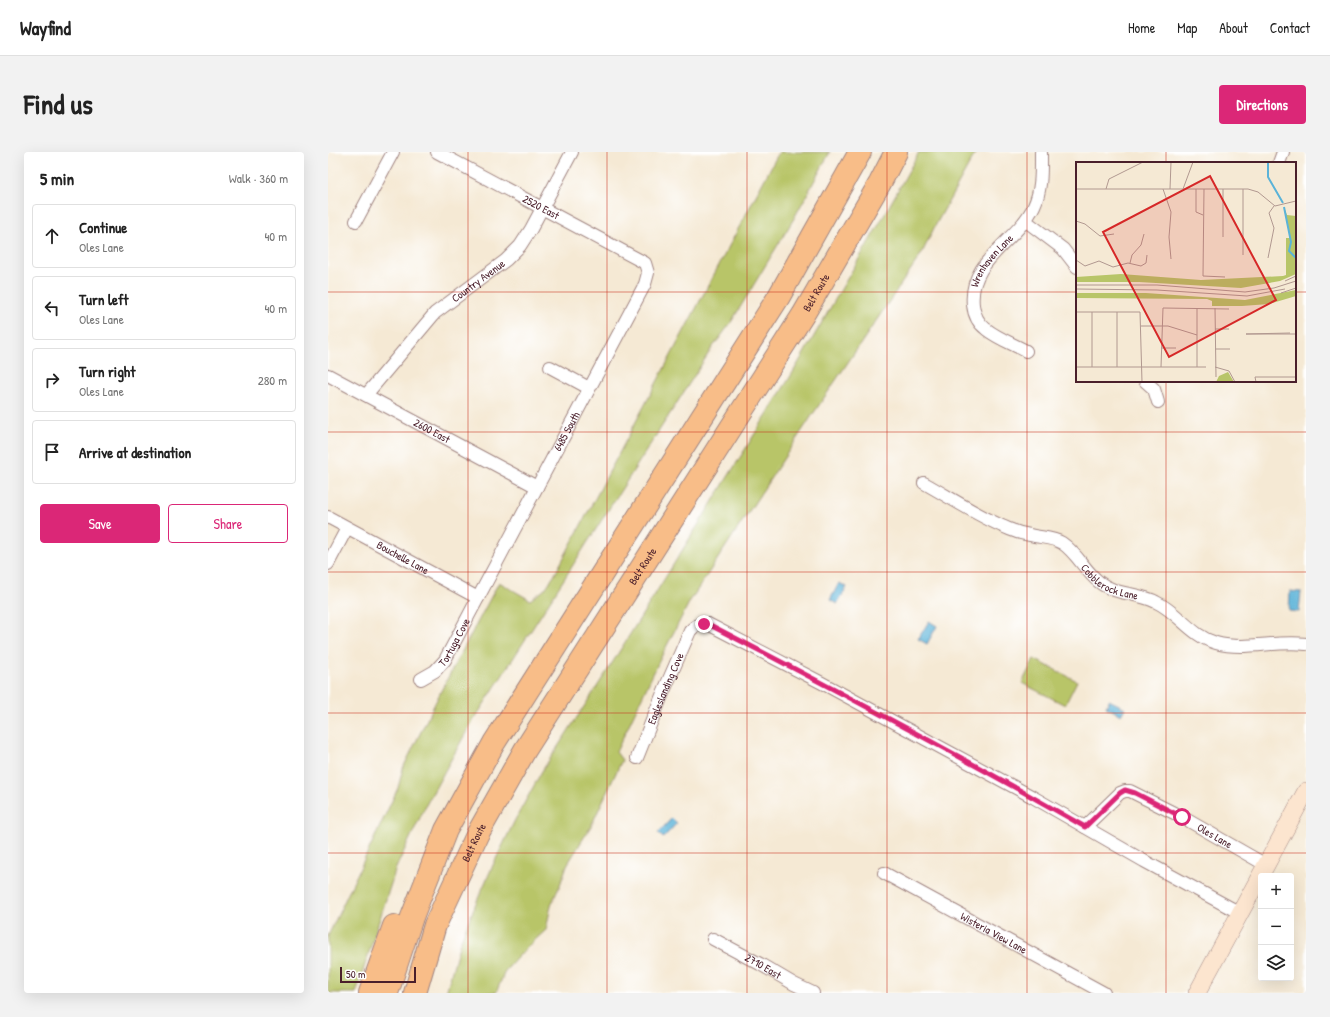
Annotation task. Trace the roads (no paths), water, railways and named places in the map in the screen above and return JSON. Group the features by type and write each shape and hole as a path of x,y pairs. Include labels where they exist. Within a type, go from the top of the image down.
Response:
{"highway":[{"path":"370,993 398,915 494,743 778,298 860,152"},
{"name":"Belt Route","path":"415,993 435,925 478,833 526,750 804,315 876,190 896,152"},
{"path":"430,993 448,928 526,750"},
{"path":"387,993 412,917 446,830"}],"main road":[{"path":"1198,993 1306,791"}],"street":[{"path":"356,221 393,152"},
{"name":"2520 East","path":"437,152 645,263"},
{"name":"Country Avenue","path":"366,395 435,313 506,260 520,246 531,229 572,152"},
{"name":"Wrenhaven Lane","path":"1026,351 990,332 981,325 975,315 973,300 975,284 981,270 991,257 1026,221 1034,207 1039,190 1041,152"},
{"path":"1279,162 1283,152"},
{"path":"1026,221 1063,249 1076,266"},
{"name":"6485 South","path":"478,598 645,284 648,273 645,263"},
{"path":"550,367 589,388"},
{"name":"2600 East","path":"328,375 537,487"},
{"path":"1146,382 1154,389 1158,402"},
{"name":"Cobblerock Lane","path":"924,483 1009,529 1029,535 1053,539 1062,543 1104,586 1155,601 1168,609 1190,629 1207,640 1236,646 1306,644"},
{"name":"Bouchelle Lane","path":"328,518 478,598"},
{"path":"328,564 347,528"},
{"name":"Tortuga Cove","path":"422,678 435,671 445,660 478,598"},
{"name":"Eagleslanding Cove","path":"637,758 690,631 699,624 704,624 712,626 822,683 995,776 1085,827"},
{"name":"Oles Lane","path":"1085,827 1120,793 1125,790 1130,791 1182,817 1266,865"},
{"path":"1085,827 1240,913"},
{"name":"Wisteria View Lane","path":"884,874 1104,993"},
{"name":"2710 East","path":"713,939 813,993"}],"water":[{"path":"839,583 847,587 837,604 830,600"},
{"path":"1290,591 1301,592 1299,612 1289,611"},
{"path":"929,621 937,626 927,644 918,639"},
{"path":"1109,700 1125,708 1121,715 1106,707"},
{"path":"672,818 677,823 663,838 658,833"}]}
